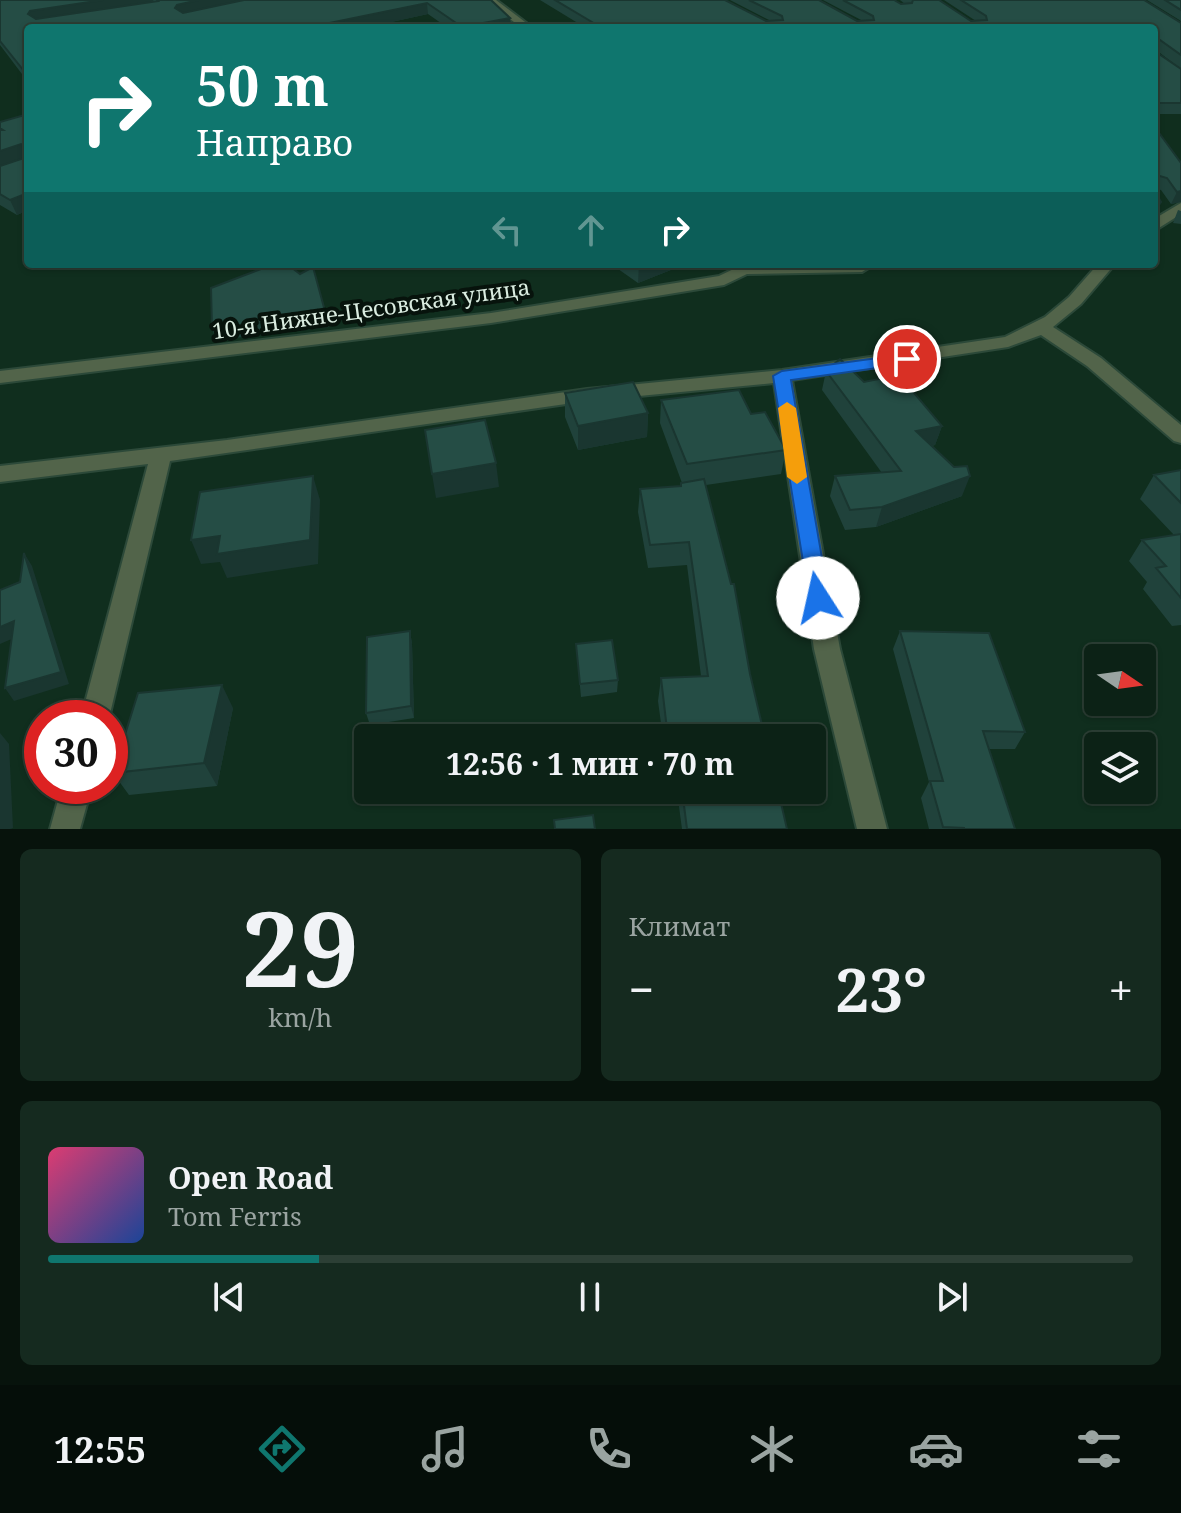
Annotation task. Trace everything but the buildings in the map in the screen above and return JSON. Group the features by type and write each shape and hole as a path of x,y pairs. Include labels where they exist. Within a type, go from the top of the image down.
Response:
{"street":[{"path":"490,0 523,24"},
{"path":"1160,216 1181,207"},
{"name":"10-я Нижне-Цесовская улица","path":"0,377 491,318 724,280 739,268"},
{"path":"0,474 161,455 587,395 782,376 1008,342 1043,328 1067,309 1103,268"},
{"path":"1043,328 1094,362 1181,436"},
{"path":"782,376 827,649 872,829"},
{"path":"100,700 161,455"},
{"path":"65,829 72,804"}],"slow traffic":[{"path":"787,408 797,477"}],"route":[{"path":"818,598 782,376 907,359"}]}
